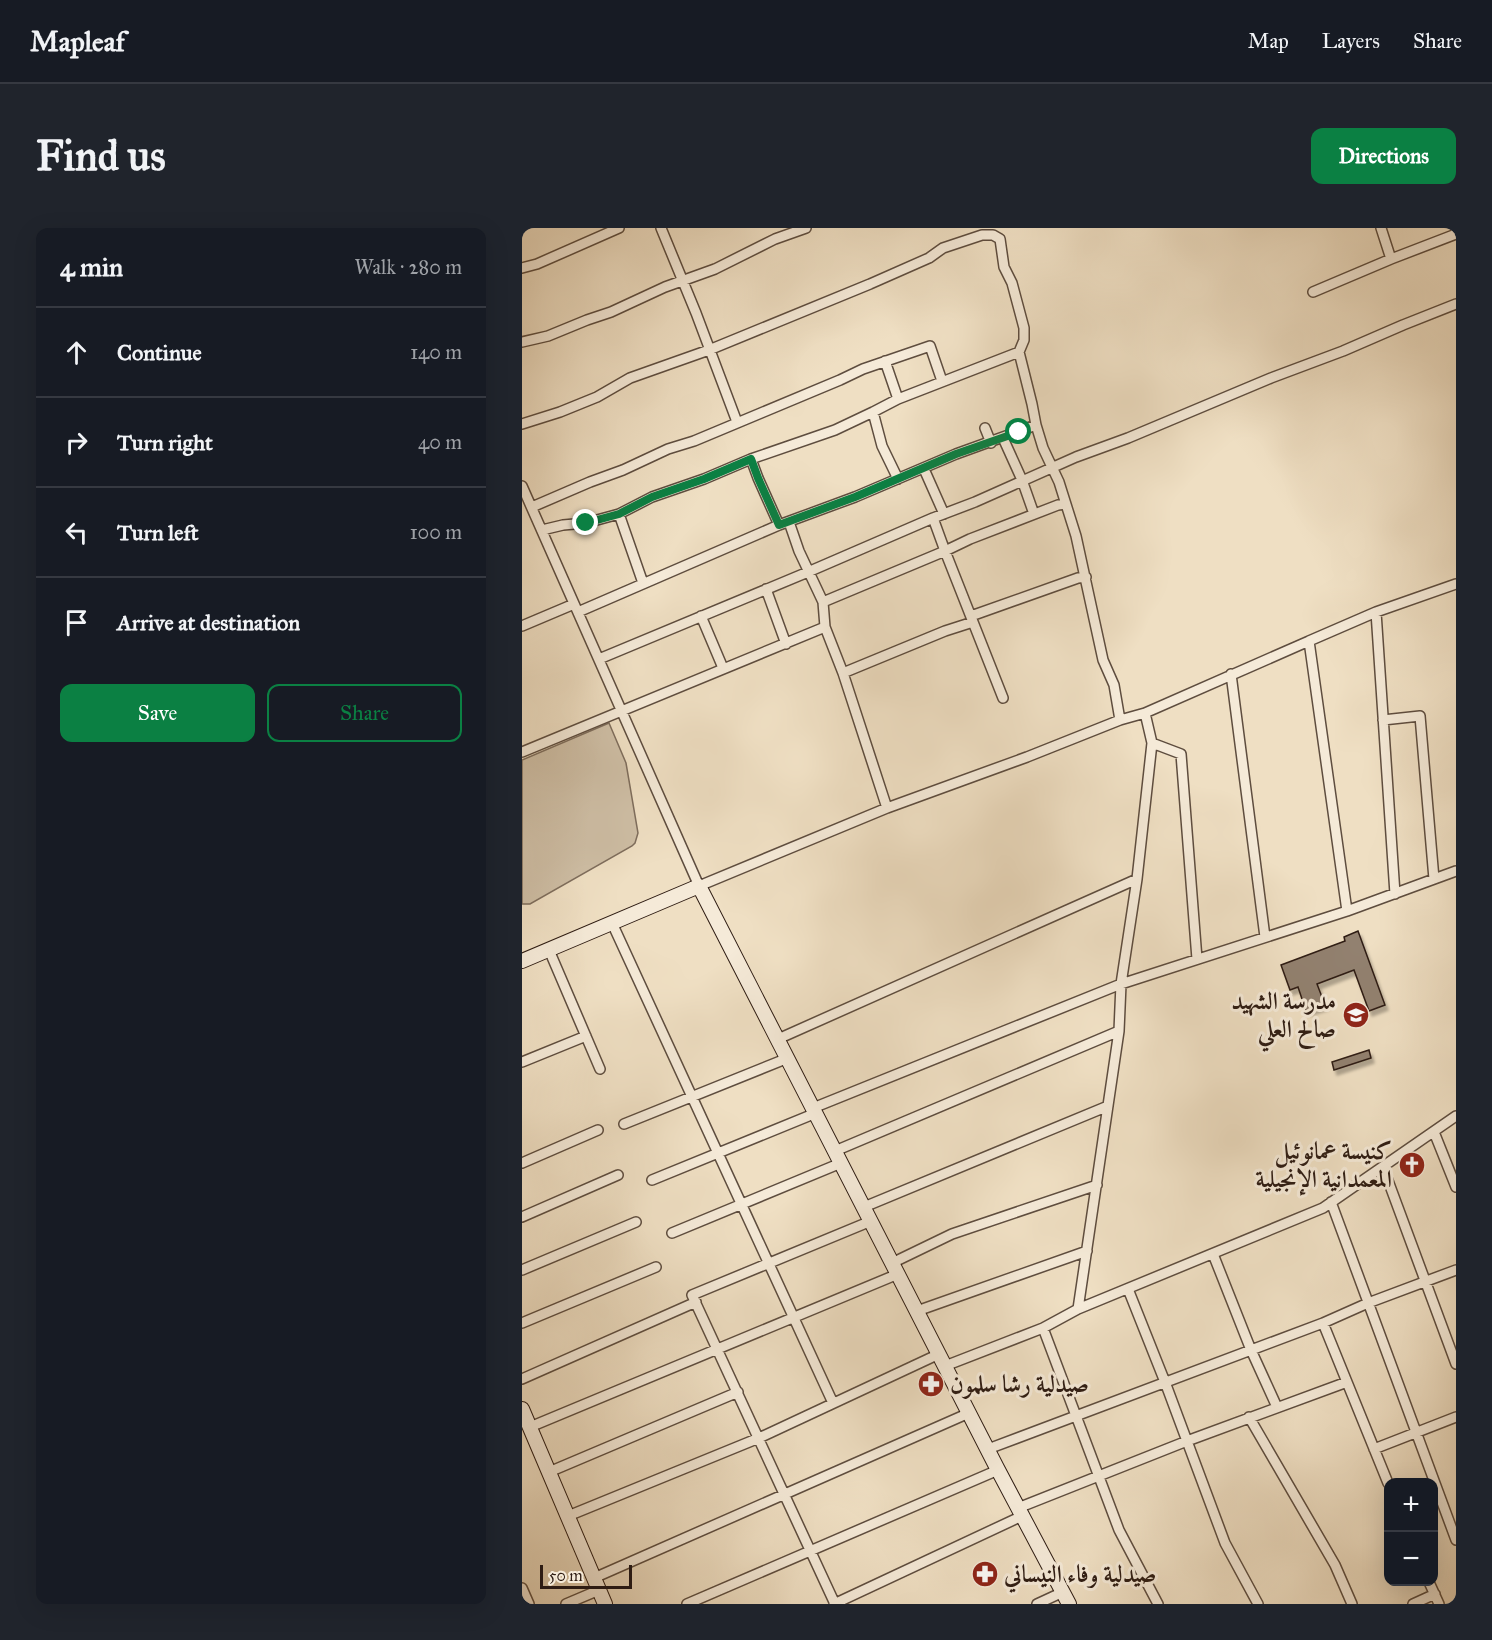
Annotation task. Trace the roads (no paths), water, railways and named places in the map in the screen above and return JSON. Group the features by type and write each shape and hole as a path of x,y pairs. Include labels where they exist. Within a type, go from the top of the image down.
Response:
{"street":[{"path":"522,268 537,264 619,228"},
{"path":"661,228 737,422"},
{"path":"522,342 548,336 611,312 806,228"},
{"path":"1001,228 1000,239 1004,267 1012,283 1024,328 1024,340 1019,352 1036,425 1043,448 1059,482 1076,536 1103,660 1114,686 1120,720"},
{"path":"1381,228 1391,259"},
{"path":"1313,292 1456,234"},
{"path":"522,424 597,398 630,378 709,350 879,280 929,258 943,248 982,235 993,235 1000,239"},
{"path":"599,659 975,502 1076,457 1456,304"},
{"path":"532,507 863,369 930,346 942,381"},
{"path":"542,530 586,523 619,514 652,497 835,430 898,399 1019,352"},
{"path":"885,361 898,399"},
{"path":"873,412 882,446 898,479"},
{"path":"522,626 643,584 779,525 924,469 956,454 1036,425"},
{"path":"985,428 991,443"},
{"path":"1003,438 1034,514"},
{"path":"751,459 779,525"},
{"path":"924,469 944,514"},
{"path":"522,486 699,886 1066,1598 1036,1604"},
{"path":"823,602 970,539 1065,504"},
{"path":"619,514 643,584"},
{"path":"933,518 1004,698"},
{"path":"789,522 799,551 823,602 825,627 843,673 887,808"},
{"path":"843,673 972,619 1078,578 1086,577"},
{"path":"522,961 887,808 1144,713 1376,612 1456,584"},
{"path":"766,589 786,644"},
{"path":"1376,612 1395,894"},
{"path":"701,616 723,668"},
{"path":"522,752 825,627"},
{"path":"1309,641 1347,911"},
{"path":"1232,674 1265,937"},
{"path":"1078,1309 1119,1031 1121,984 1137,879 1152,743 1144,713"},
{"path":"1383,720 1420,716 1434,879"},
{"path":"1152,743 1180,754 1197,959"},
{"path":"652,1179 1121,984 1347,911 1456,871"},
{"path":"778,1039 1137,879"},
{"path":"612,923 833,1403"},
{"path":"549,950 600,1069"},
{"path":"672,1233 741,1204 838,1157 1119,1031"},
{"path":"522,1062 586,1036"},
{"path":"624,1124 788,1058"},
{"path":"864,1207 1108,1106"},
{"path":"568,1516 759,1438 833,1403 942,1360 1042,1328 1078,1309 1323,1208 1456,1116"},
{"path":"522,1164 598,1130"},
{"path":"1434,1132 1456,1187"},
{"path":"1383,1167 1456,1364"},
{"path":"522,1217 618,1175"},
{"path":"605,1604 525,1419 718,1349 794,1317 895,1268 952,1234 1096,1185"},
{"path":"1331,1202 1456,1540"},
{"path":"871,1221 692,1295 835,1604 1098,1476 1249,1417 1347,1382"},
{"path":"522,1270 636,1222"},
{"path":"917,1311 1087,1251"},
{"path":"1213,1254 1251,1350 1277,1407"},
{"path":"522,1323 656,1267"},
{"path":"988,1449 1323,1323 1368,1303 1456,1270"},
{"path":"1128,1289 1225,1543 1258,1604"},
{"path":"522,1379 696,1302"},
{"path":"1323,1323 1387,1478"},
{"path":"1042,1328 1119,1530 1158,1604"},
{"path":"549,1472 738,1392"},
{"path":"566,1604 596,1584 784,1494 969,1413"},
{"path":"1249,1417 1335,1565 1352,1604"},
{"path":"1374,1449 1456,1417"},
{"path":"687,1604 998,1470"},
{"path":"522,1587 529,1604"},
{"path":"1413,1604 1437,1599"}],"place":[{"name":"مدرسة الشهيد صالح العلي","path":"1356,1015"},
{"name":"كنيسة عمانوئيل المعمدانية الإنجيلية","path":"1412,1165"},
{"name":"صيدلية رشا سلمون","path":"931,1384"},
{"name":"صيدلية وفاء النيساني","path":"985,1574"}]}
